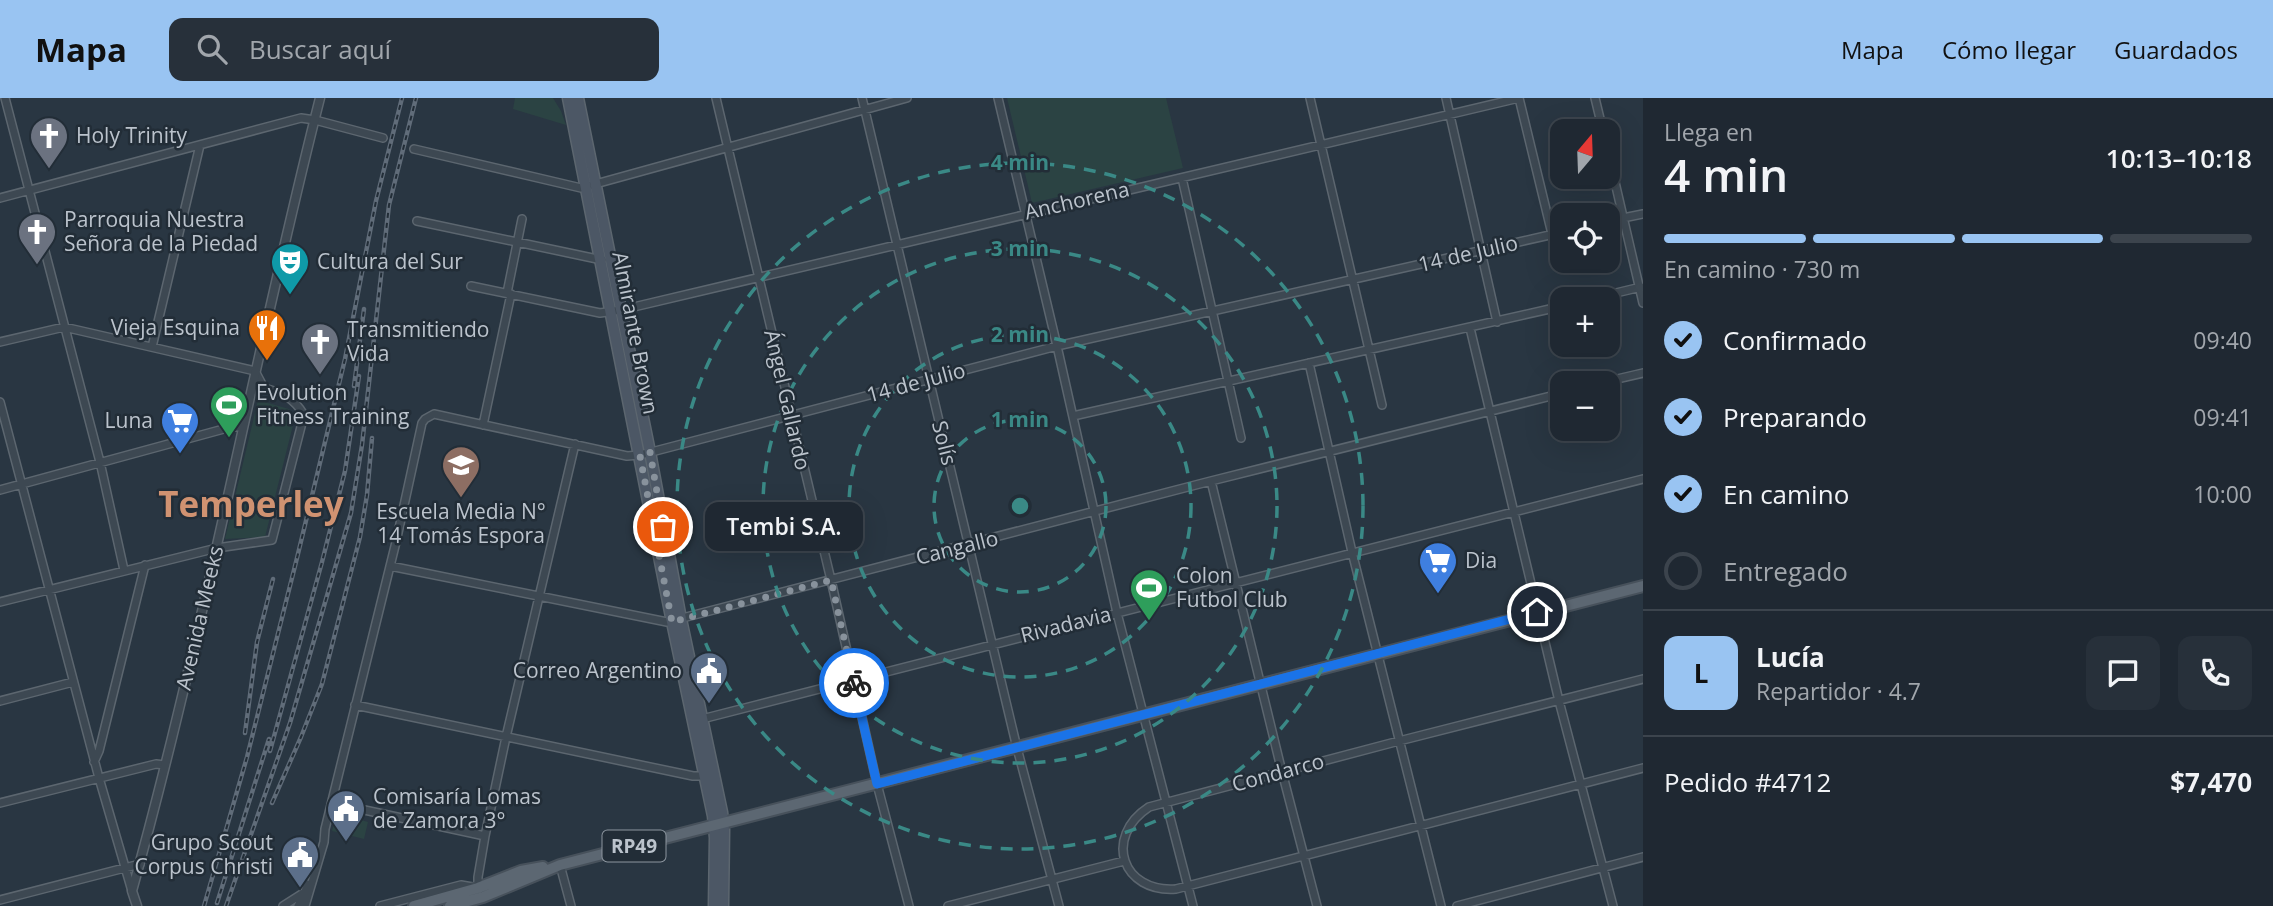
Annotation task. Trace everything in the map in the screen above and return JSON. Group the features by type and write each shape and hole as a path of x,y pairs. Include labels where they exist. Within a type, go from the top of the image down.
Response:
{"main road":[{"name":"Almirante Brown","path":"568,98 590,186 616,311 719,824 723,906"},
{"name":"Almirante Brown","path":"578,98 601,260 616,311"},
{"name":"RP49","path":"450,906 479,897 521,871 556,866 1643,586"},
{"name":"Almirante Brown","path":"697,720 704,776 719,824 714,906"},
{"name":"RP49","path":"414,906 479,897"}],"street":[{"path":"5,98 100,462 124,570"},
{"name":"Avenida Meeks","path":"132,891 217,548 255,371 320,98"},
{"name":"Ángel Gallardo","path":"716,98 877,784 909,906"},
{"name":"Solís","path":"862,98 1017,748 1059,906"},
{"path":"414,149 575,188 906,98"},
{"path":"998,98 1117,613 1193,906"},
{"path":"1310,98 1382,405"},
{"path":"1446,98 1497,321"},
{"path":"1519,98 1550,226"},
{"name":"Anchorena","path":"471,286 600,313 616,311 1519,98"},
{"path":"1595,98 1600,119"},
{"path":"0,198 301,118 383,138"},
{"path":"152,347 200,145"},
{"path":"1182,178 1241,438"},
{"path":"1617,189 1643,303"},
{"path":"1620,219 1643,214"},
{"path":"484,425 522,219"},
{"path":"416,221 601,260"},
{"name":"14 de Julio","path":"390,566 422,424 428,416 434,414 627,456 645,454 1057,346 1550,234"},
{"path":"1620,292 1641,287"},
{"path":"1073,416 1550,309"},
{"path":"0,342 64,327 255,371 264,388 281,393 296,402 304,415 272,540 217,548 0,602"},
{"path":"1470,328 1559,701 1613,906"},
{"path":"1309,363 1352,552 1441,906"},
{"path":"1620,378 1643,373"},
{"name":"Cangallo","path":"390,566 660,622 676,620 1550,396"},
{"path":"0,402 94,762 137,906"},
{"path":"0,490 231,427 243,427"},
{"path":"479,897 478,877 485,836 575,444"},
{"name":"Rivadavia","path":"697,720 1643,479"},
{"path":"1212,481 1317,906"},
{"path":"94,762 145,565"},
{"path":"305,906 390,566"},
{"name":"Condarco","path":"1124,861 1125,840 1131,824 1149,807 1643,679"},
{"path":"0,701 73,682"},
{"path":"355,705 693,776 704,776"},
{"path":"0,803 156,764 165,765"},
{"path":"948,906 1124,861 1132,874 1146,884 1166,890 1188,886 1643,768"},
{"path":"332,803 485,836"},
{"path":"1457,906 1643,857"},
{"path":"0,900 140,864"},
{"path":"556,866 571,906"},
{"path":"380,906 461,885 479,897"},
{"path":"283,906 307,892"},
{"path":"298,906 307,892"}],"green space":[{"path":"515,98 553,98 566,125 513,109"},
{"path":"1007,98 1166,98 1183,168 1032,203"},
{"path":"258,400 289,409 295,417 265,537 225,539"},
{"path":"337,813 368,822 364,839 332,831"}],"railway":[{"path":"204,906 247,757 297,558 345,359 376,201 402,98"},
{"path":"226,906 290,723 351,513 362,445 389,205 416,98"},
{"path":"354,386 364,309"},
{"path":"270,751 345,471 359,376"},
{"path":"272,803 322,684 360,537 372,438"},
{"path":"245,733 257,642 273,579"},
{"path":"217,903 269,739"}],"way so far":[{"path":"663,527 650,452 640,456 672,622 831,580 854,683"}],"place":[{"name":"Holy Trinity","path":"49,170"},
{"name":"Parroquia Nuestra Señora de la Piedad","path":"37,266"},
{"name":"Cultura del Sur","path":"290,296"},
{"name":"Vieja Esquina","path":"267,362"},
{"name":"Transmitiendo Vida","path":"320,376"},
{"name":"Evolution Fitness Training","path":"229,439"},
{"name":"Luna","path":"180,455"},
{"name":"Escuela Media N° 14 Tomás Espora","path":"461,499"},
{"name":"Tembi S.A.","path":"663,527"},
{"name":"Dia","path":"1438,595"},
{"name":"Colon Futbol Club","path":"1149,622"},
{"name":"Correo Argentino","path":"709,705"},
{"name":"Comisaría Lomas de Zamora 3°","path":"346,843"},
{"name":"Grupo Scout Corpus Christi","path":"300,889"}],"district":[{"name":"Temperley","path":"251,505"}],"route":[{"path":"854,683 877,784 1537,612"}]}
